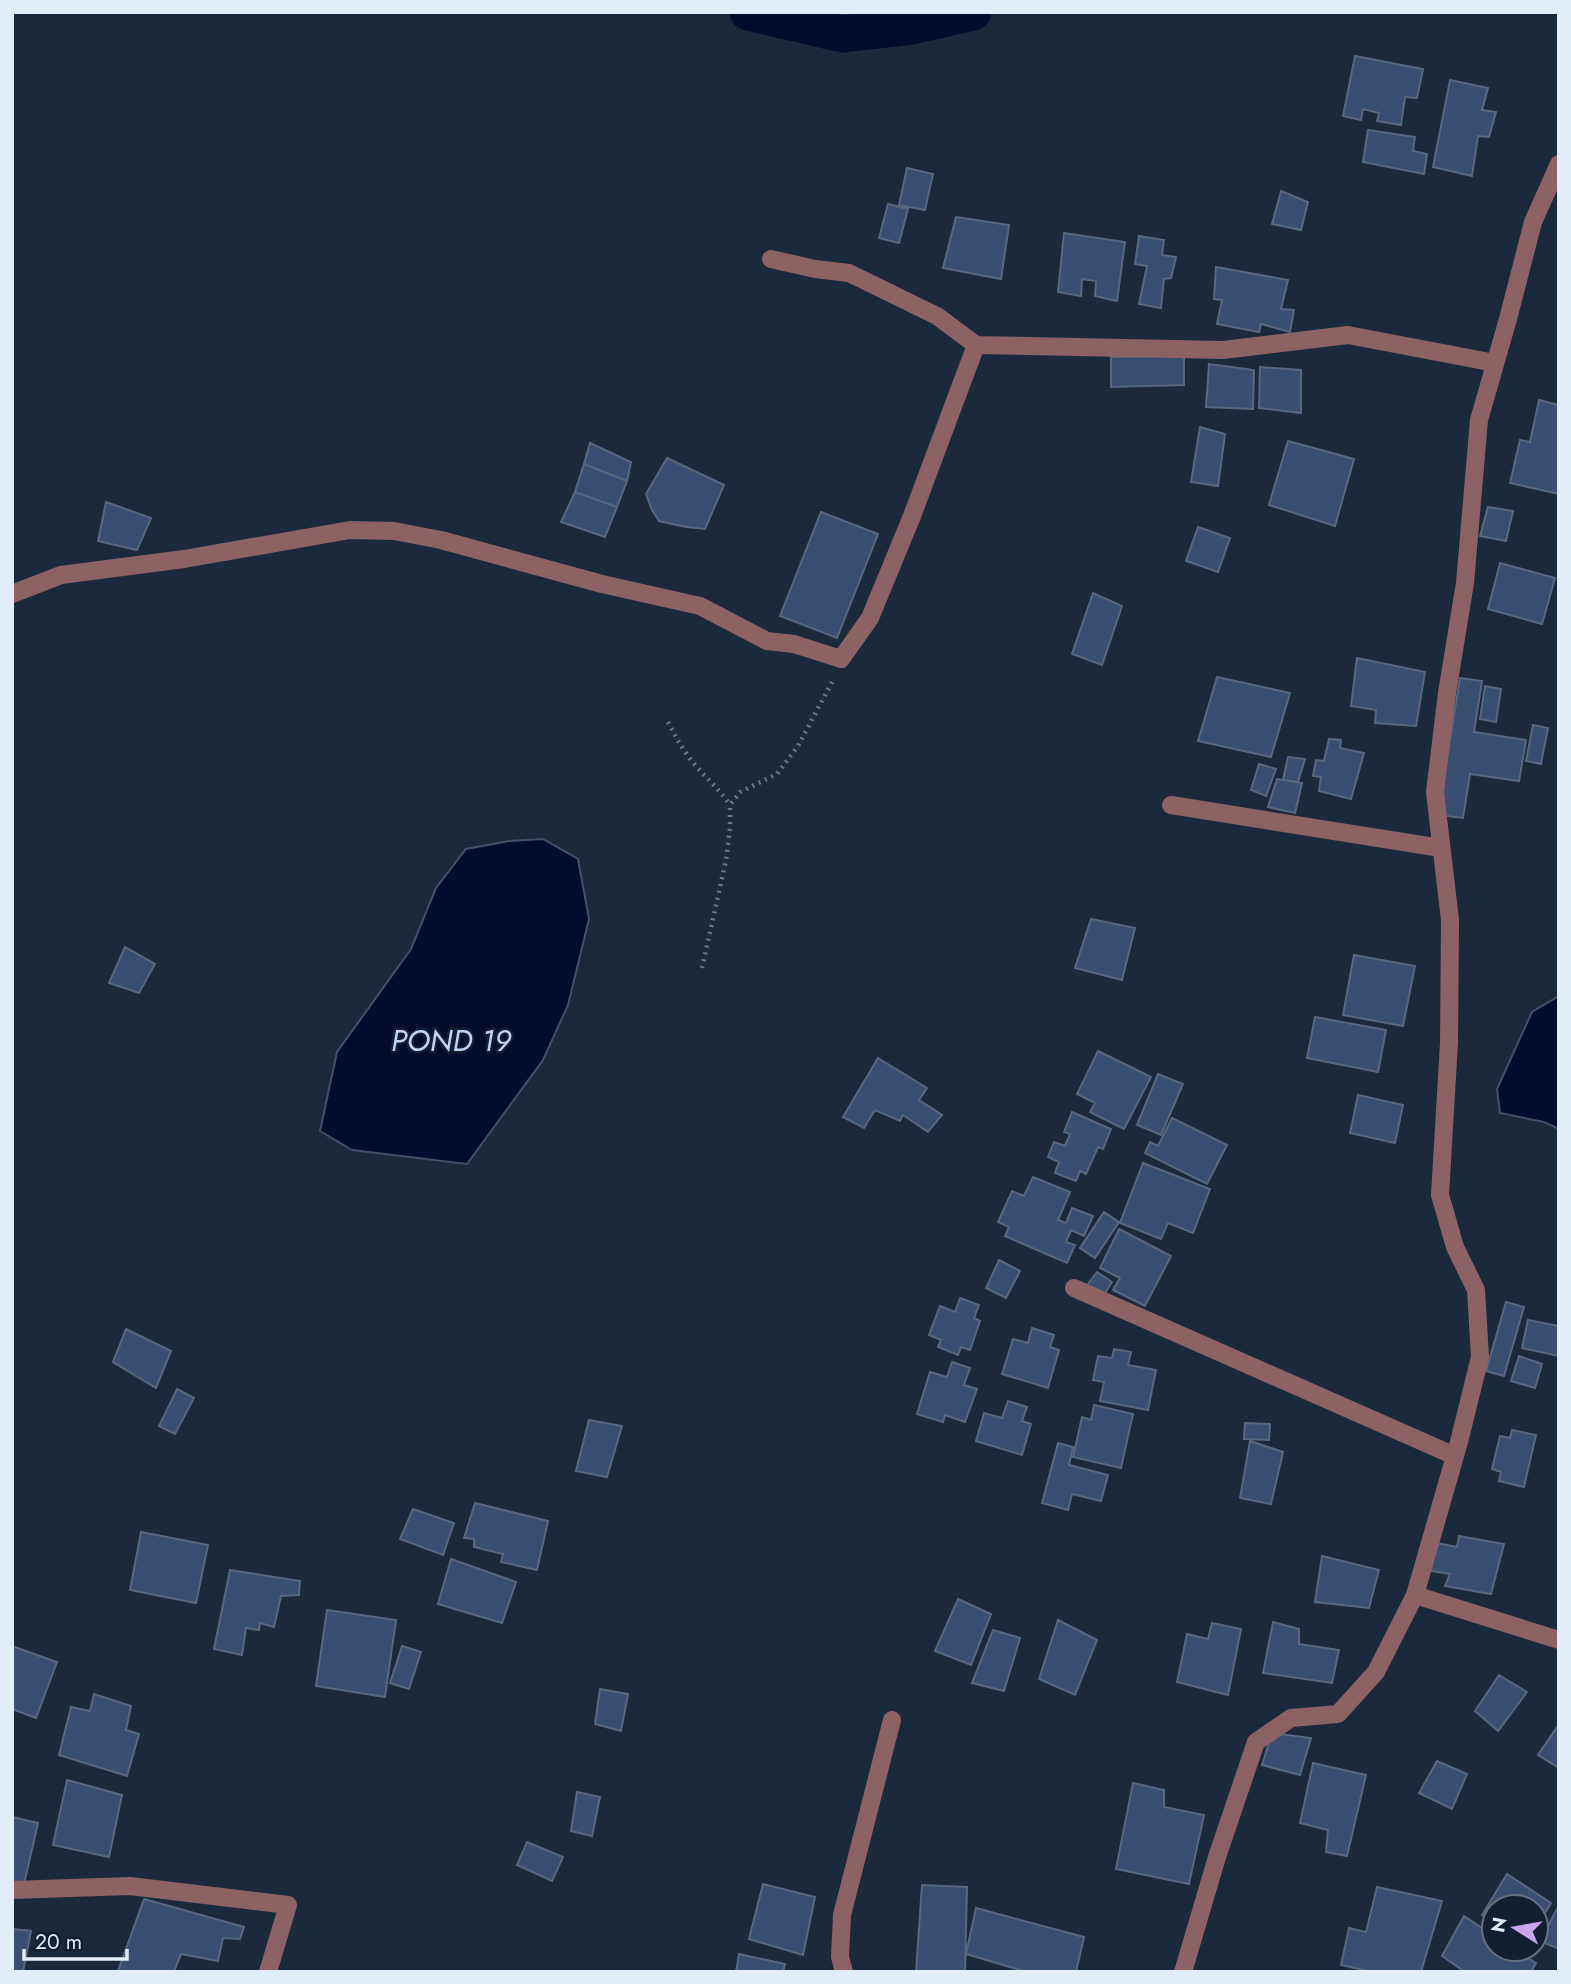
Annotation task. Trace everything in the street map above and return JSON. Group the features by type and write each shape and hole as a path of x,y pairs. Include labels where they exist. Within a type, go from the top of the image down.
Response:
{"street":[{"path":"1183,1972 1217,1857 1256,1742 1292,1718 1338,1714 1376,1672 1415,1595 1480,1357 1476,1290 1455,1247 1440,1195 1450,1029 1450,920 1435,792 1447,692 1465,583 1479,420 1533,222 1559,164"},
{"path":"771,259 815,270 849,272 937,316 976,345 1223,350 1348,335 1495,363"},
{"path":"12,594 61,575 184,559 350,530 394,531 441,540 700,606 767,641 794,644 841,659 870,618 912,516 976,345"},
{"path":"1171,805 1441,848"},
{"path":"1074,1287 1455,1456"},
{"path":"1415,1595 1559,1640"},
{"path":"844,1972 840,1957 842,1914 892,1720"},
{"path":"12,1889 130,1886 288,1905 268,1972"}],"path":[{"path":"730,805 740,792 777,774 798,746 829,689 841,659"},
{"path":"668,722 679,744 730,805 726,860 702,968"}],"water":[{"name":"POND 19","path":"543,839 578,859 589,919 568,1005 543,1060 467,1164 352,1150 320,1131 337,1052 411,949 436,888 466,849 509,841"},
{"path":"1559,996 1559,1129 1544,1122 1500,1113 1497,1089 1532,1012"}],"building":[{"path":"1355,56 1423,69 1417,98 1405,97 1401,125 1377,121 1379,113 1363,109 1361,120 1343,116"},
{"path":"1450,80 1488,88 1482,110 1496,112 1489,137 1478,136 1472,176 1433,167"},
{"path":"1368,130 1415,137 1413,151 1427,154 1424,174 1363,162"},
{"path":"907,168 933,174 925,210 899,205"},
{"path":"1281,191 1308,202 1301,230 1272,224"},
{"path":"888,204 908,209 899,243 879,238"},
{"path":"956,217 1009,225 1001,279 943,268"},
{"path":"1064,233 1125,242 1117,301 1095,296 1096,281 1082,279 1081,296 1058,292"},
{"path":"1139,236 1164,240 1162,255 1176,257 1171,278 1164,279 1161,308 1139,304 1147,266 1135,264"},
{"path":"1216,267 1288,280 1281,309 1294,310 1290,332 1261,324 1259,332 1217,324 1222,300 1214,299"},
{"path":"1184,356 1184,385 1111,387 1111,357"},
{"path":"1209,364 1254,370 1253,409 1206,407"},
{"path":"1260,367 1301,370 1301,413 1259,408"},
{"path":"1539,400 1559,405 1559,494 1510,483 1520,440 1530,442"},
{"path":"1200,427 1225,434 1218,486 1191,482"},
{"path":"1288,441 1354,459 1335,526 1269,505"},
{"path":"590,443 631,462 627,481 584,464"},
{"path":"667,458 724,485 705,529 659,521 652,510 646,494"},
{"path":"584,464 627,481 617,507 575,492"},
{"path":"575,492 617,507 605,537 561,522"},
{"path":"106,502 151,518 137,550 98,541"},
{"path":"1488,507 1513,511 1506,541 1480,536"},
{"path":"821,512 878,534 837,638 780,616"},
{"path":"1198,527 1230,538 1218,572 1186,561"},
{"path":"1500,563 1555,578 1542,624 1488,609"},
{"path":"1093,593 1122,606 1102,665 1072,654"},
{"path":"1357,658 1425,672 1416,726 1375,723 1376,710 1351,706"},
{"path":"1217,677 1290,693 1271,757 1198,741"},
{"path":"1460,678 1482,681 1474,732 1526,740 1519,781 1470,774 1463,818 1438,815"},
{"path":"1485,686 1501,689 1496,722 1480,719"},
{"path":"1533,725 1548,728 1541,764 1526,761"},
{"path":"1329,739 1341,740 1340,748 1364,753 1351,799 1319,791 1321,777 1313,776 1316,760 1324,761"},
{"path":"1288,757 1305,759 1298,782 1283,780"},
{"path":"1259,764 1276,769 1266,796 1251,790"},
{"path":"1277,779 1302,783 1295,813 1268,807"},
{"path":"1091,919 1135,928 1122,980 1075,968"},
{"path":"125,947 155,964 139,993 109,983"},
{"path":"1354,955 1415,966 1403,1026 1343,1015"},
{"path":"1315,1017 1386,1030 1378,1072 1307,1058"},
{"path":"1098,1051 1151,1077 1124,1129 1090,1112 1095,1103 1077,1094"},
{"path":"878,1058 927,1088 919,1100 942,1115 928,1132 903,1115 900,1121 875,1110 864,1128 843,1117"},
{"path":"1158,1074 1183,1084 1161,1135 1137,1125"},
{"path":"1358,1095 1403,1105 1395,1143 1350,1133"},
{"path":"1072,1112 1111,1129 1103,1149 1098,1147 1086,1174 1080,1171 1076,1181 1055,1173 1059,1162 1048,1157 1054,1142 1065,1146 1070,1134 1064,1132"},
{"path":"1172,1118 1227,1145 1207,1184 1145,1153 1150,1142 1158,1146"},
{"path":"1143,1163 1210,1189 1193,1233 1168,1223 1161,1239 1120,1223"},
{"path":"1033,1177 1070,1192 1058,1220 1066,1223 1072,1208 1093,1216 1084,1236 1071,1230 1066,1242 1075,1245 1067,1263 1005,1236 1009,1227 998,1222 1012,1191 1024,1196"},
{"path":"1104,1212 1119,1222 1095,1258 1080,1248"},
{"path":"1119,1229 1171,1256 1145,1306 1113,1290 1120,1278 1100,1268"},
{"path":"999,1260 1020,1271 1006,1298 986,1288"},
{"path":"1097,1272 1112,1282 1103,1296 1087,1285"},
{"path":"960,1298 979,1305 974,1318 980,1321 970,1350 961,1347 958,1355 938,1347 941,1340 929,1335 940,1306 955,1312"},
{"path":"1506,1302 1524,1307 1504,1376 1486,1371"},
{"path":"1528,1320 1559,1326 1559,1356 1522,1348"},
{"path":"1032,1328 1054,1335 1050,1347 1059,1350 1048,1388 1002,1374 1013,1339 1028,1343"},
{"path":"126,1329 171,1351 156,1388 113,1362"},
{"path":"1114,1349 1131,1352 1128,1365 1156,1370 1148,1410 1100,1401 1104,1382 1093,1380 1098,1356 1112,1358"},
{"path":"1519,1356 1542,1364 1535,1388 1511,1381"},
{"path":"952,1362 970,1368 964,1385 977,1389 965,1422 945,1415 943,1422 917,1414 930,1372 947,1377"},
{"path":"177,1389 194,1398 175,1434 159,1426"},
{"path":"1008,1401 1027,1407 1022,1421 1031,1424 1022,1455 976,1441 984,1413 1002,1418"},
{"path":"1094,1405 1133,1414 1121,1468 1073,1457 1082,1417 1091,1420"},
{"path":"589,1420 622,1426 607,1477 576,1471"},
{"path":"1245,1423 1270,1424 1269,1440 1244,1439"},
{"path":"1512,1430 1536,1435 1524,1487 1499,1481 1501,1472 1492,1469 1500,1436 1510,1438"},
{"path":"1250,1441 1283,1452 1271,1504 1240,1498"},
{"path":"1058,1443 1073,1447 1069,1465 1108,1475 1101,1501 1072,1494 1068,1510 1042,1503"},
{"path":"475,1503 548,1521 537,1570 501,1562 503,1554 474,1547 474,1539 464,1538"},
{"path":"413,1509 454,1523 443,1555 400,1539"},
{"path":"141,1532 208,1545 196,1603 130,1590"},
{"path":"1459,1536 1504,1544 1491,1594 1445,1586 1450,1574 1431,1571 1436,1543 1457,1547"},
{"path":"1322,1556 1379,1570 1369,1608 1315,1602"},
{"path":"451,1559 516,1582 502,1623 438,1604"},
{"path":"230,1570 300,1581 299,1595 281,1596 274,1627 260,1623 259,1630 246,1628 242,1655 214,1649"},
{"path":"958,1599 991,1614 971,1665 935,1651"},
{"path":"327,1610 396,1620 385,1697 316,1686"},
{"path":"1058,1620 1097,1640 1075,1695 1039,1679"},
{"path":"1273,1622 1299,1629 1299,1644 1339,1650 1332,1683 1263,1673"},
{"path":"1212,1623 1241,1629 1228,1695 1177,1682 1187,1634 1208,1639"},
{"path":"993,1630 1020,1638 1004,1691 972,1683"},
{"path":"12,1646 57,1662 36,1718 12,1709"},
{"path":"402,1646 421,1652 409,1689 390,1683"},
{"path":"1499,1675 1527,1692 1498,1731 1475,1711"},
{"path":"600,1689 628,1694 621,1731 595,1724"},
{"path":"94,1694 131,1706 126,1730 139,1734 127,1776 59,1755 71,1707 90,1711"},
{"path":"1559,1724 1559,1768 1538,1755"},
{"path":"1272,1733 1311,1738 1300,1775 1262,1765"},
{"path":"1437,1761 1467,1774 1452,1809 1419,1793"},
{"path":"1313,1763 1366,1775 1347,1856 1326,1852 1328,1830 1300,1823"},
{"path":"67,1780 122,1795 109,1857 53,1845"},
{"path":"1133,1783 1164,1790 1164,1807 1204,1815 1189,1884 1116,1869"},
{"path":"577,1792 600,1797 592,1836 571,1831"},
{"path":"12,1817 38,1823 24,1884 12,1881"},
{"path":"527,1842 563,1857 552,1881 517,1865"},
{"path":"1507,1874 1536,1893 1495,1893"},
{"path":"763,1884 815,1897 803,1955 749,1939"},
{"path":"922,1885 967,1887 965,1972 916,1972"},
{"path":"1377,1887 1442,1901 1421,1972 1372,1972 1341,1965 1349,1928 1366,1932"},
{"path":"144,1899 244,1927 240,1939 223,1938 218,1961 181,1954 174,1972 118,1971"},
{"path":"1558,1907 1559,1949 1550,1945 1550,1922"},
{"path":"976,1908 1084,1937 1076,1972 1027,1972 966,1954"},
{"path":"1464,1916 1480,1927 1480,1963 1536,1963 1531,1972 1465,1972 1442,1956"},
{"path":"12,1929 31,1931 23,1972 12,1972"},
{"path":"739,1954 785,1964 783,1972 736,1972"}],"waterway":[{"path":"748,12 842,34 912,26 973,12"}]}
